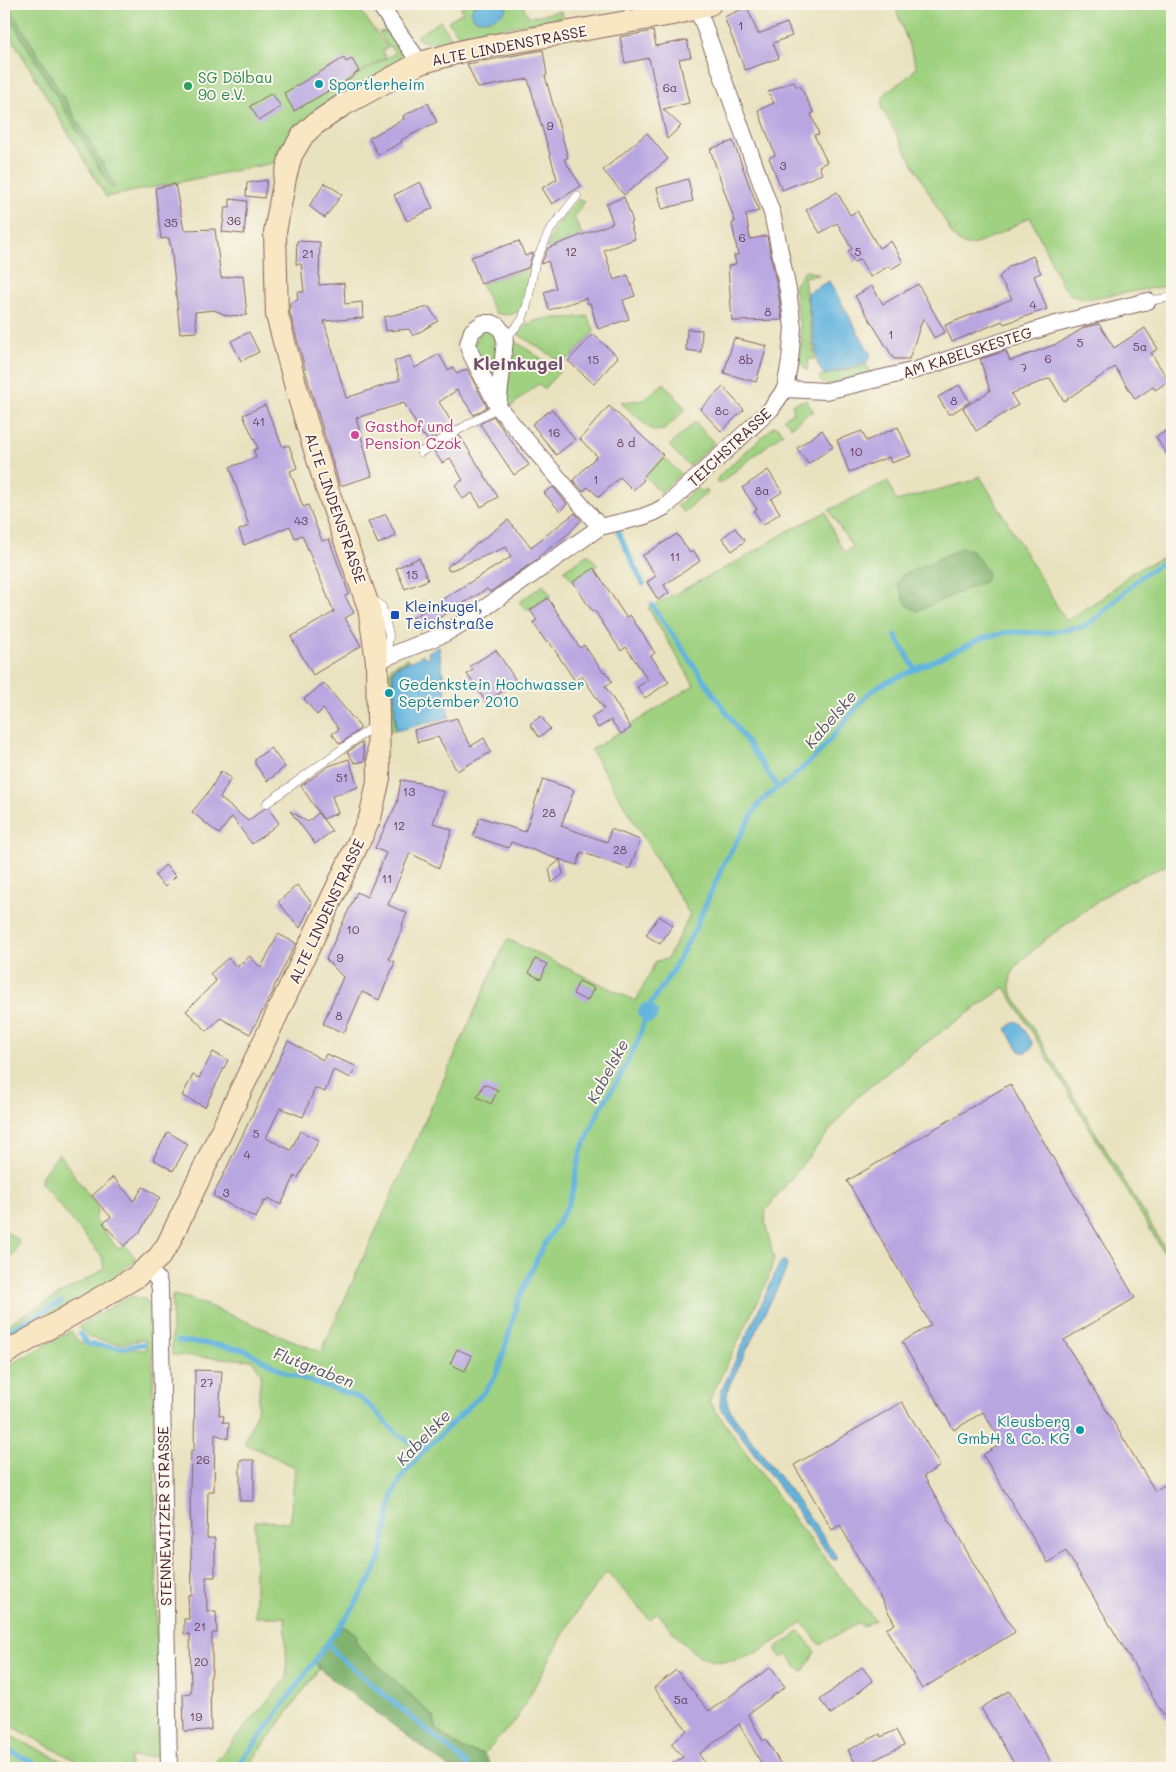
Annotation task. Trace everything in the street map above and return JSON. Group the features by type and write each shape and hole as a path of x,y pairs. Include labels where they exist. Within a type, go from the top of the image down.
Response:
{"street":[{"path":"379,4 420,63"},
{"name":"ALTE LINDENSTRASSE","path":"4,1354 125,1284 148,1268 168,1244 370,818 379,778 377,661 369,608 326,486 297,391 277,315 275,232 291,155 302,135 315,124 420,63 467,50 678,13 700,5"},
{"name":"TEICHSTRASSE","path":"377,661 444,634 466,622 600,527 648,514 666,506 771,409 785,389 793,328 780,243 772,213 702,20 700,5"},
{"name":"AM KABELSKESTEG","path":"785,389 826,391 916,370 1052,326 1148,301"},
{"path":"498,407 505,340 498,326 492,323 484,323 472,331 468,344 471,354 498,407 600,527"},
{"name":"STENNEWITZER STRASSE","path":"148,1268 158,1280 160,1289 169,1768"}],"lane":[{"path":"505,340 522,320 527,305 535,263 550,230 577,196"},
{"path":"1148,301 1172,297"},
{"path":"421,452 498,407"},
{"path":"266,802 378,723"}],"green space":[{"name":"SG Dölbau 90 e.V.","path":"4,4 356,4 387,48 382,51 386,57 347,81 395,53 390,46 388,47 379,32 387,31 393,36 401,51 399,61 391,72 281,152 273,163 106,197 4,25"},
{"path":"4,4 8,4 116,186 111,188 4,8"},
{"path":"467,4 522,4 529,17 561,11 562,17 459,36 448,21 463,12 461,8"},
{"path":"894,4 1172,4 1172,285 1086,299 1070,294 1063,287 1030,217 989,239 973,245 963,244 953,236 882,108 882,100 885,94 908,76 916,65"},
{"path":"440,21 452,39 428,42 416,37"},
{"path":"579,199 585,201 574,217 582,235 545,249 558,224"},
{"path":"529,268 531,272 528,289 519,310 513,314 506,315 495,313 481,284"},
{"path":"805,270 819,275 804,277 815,359 809,359 807,371 800,362 799,357 802,342 794,286"},
{"path":"587,316 595,331 563,363 518,334 532,322 550,318"},
{"path":"484,327 498,335 494,381 473,346"},
{"path":"513,340 560,371 544,389 538,384 509,408 506,407"},
{"path":"867,365 870,374 828,385 819,380 820,376"},
{"path":"664,383 686,409 664,430 653,431 620,402 643,400"},
{"path":"806,400 814,412 808,413 791,427 783,419 794,411 792,404"},
{"path":"695,422 714,443 689,466 669,446"},
{"path":"774,426 783,433 719,484 717,481 718,477"},
{"path":"663,457 681,474 661,492 645,477"},
{"path":"980,476 1066,621 1105,596 1132,572 1172,553 1172,863 1130,881 1105,896 1046,939 1018,964 1011,975 1010,984 1012,993 1172,1260 1172,1266 1005,987 910,1054 856,1098 766,1210 765,1222 774,1259 767,1282 709,1401 796,1522 875,1620 863,1627 859,1622 820,1645 803,1622 764,1649 749,1656 720,1662 705,1658 691,1650 677,1637 657,1612 650,1620 607,1572 572,1619 516,1720 484,1754 463,1750 436,1729 434,1717 363,1651 357,1643 316,1661 319,1669 247,1768 210,1768 287,1678 285,1617 255,1617 255,1521 290,1522 295,1467 244,1443 257,1411 261,1373 252,1360 172,1355 172,1295 191,1299 321,1352 507,939 636,1001 656,961 667,959 690,915 591,750 694,685 648,608 744,558 786,532 826,512 832,529 844,552 853,548 829,510 888,481 896,501 971,481"},
{"path":"697,487 702,492 705,489 708,492 684,512 677,506"},
{"path":"962,548 972,550 988,573 985,581 917,611 907,605 897,583 902,575"},
{"path":"588,554 598,565 573,581 564,570"},
{"path":"543,585 551,595 528,611 519,602"},
{"path":"407,658 409,660 395,667 392,673 395,731 390,732 388,696 392,696 392,691 388,690 387,675 391,671 391,667"},
{"path":"59,1154 98,1208 95,1220 118,1249 126,1246 137,1260 122,1270 114,1279 4,1341 4,1326 101,1271 104,1267 102,1257 41,1183 42,1175"},
{"path":"5,1231 18,1239 19,1242 13,1255 8,1257 4,1254"},
{"path":"133,1296 145,1299 152,1309 159,1756 130,1757 130,1768 89,1768 4,1722 4,1368 71,1331 77,1340 89,1346 146,1350 145,1339 120,1344 90,1338 78,1327 122,1300"},
{"path":"342,1626 357,1634 357,1643 363,1651 434,1717 436,1729 463,1750 484,1754 492,1768 450,1768 319,1669 316,1661"},
{"path":"800,1631 815,1652 802,1673 787,1654 782,1658 775,1649"},
{"path":"4,1733 77,1768 4,1768"}],"water":[{"path":"477,4 505,4 507,9 496,17 488,20 479,20 475,19 471,13 473,6"},
{"path":"829,281 871,355 866,363 824,375 818,365 807,293"},
{"path":"439,647 449,717 396,731 393,672 396,667 423,654 425,658 429,656 428,652"},
{"path":"1016,1021 1021,1024 1033,1044 1031,1049 1024,1053 1020,1051 1006,1029"},
{"path":"784,1260 787,1264 785,1272 729,1386 727,1402 731,1412 814,1523 836,1556 836,1560 832,1559 720,1407 721,1392 780,1263"}],"building":[{"path":"747,7 758,34 787,23 792,36 773,43 779,58 745,70 724,17"},
{"path":"653,31 656,46 687,40 691,57 679,59 689,103 663,109 681,126 667,139 649,58 625,63 620,37"},
{"path":"543,50 547,75 545,76 568,158 564,159 581,186 552,204 542,188 557,179 528,79 478,88 467,64"},
{"name":"Sportlerheim","path":"344,58 346,62 352,59 359,71 354,76 294,111 284,93"},
{"path":"793,81 797,87 800,86 814,113 811,114 819,134 814,135 827,162 819,166 822,174 782,190 769,158 775,155 758,110 774,103 768,92"},
{"path":"272,93 281,107 259,120 250,106"},
{"path":"428,103 437,122 401,140 402,142 378,155 369,138 404,119 403,116"},
{"path":"647,133 668,159 624,195 603,170"},
{"path":"733,141 759,211 746,214 750,239 767,236 782,320 732,321 728,266 736,264 734,255 738,255 732,223 735,222 710,149"},
{"path":"688,179 693,201 662,209 657,188"},
{"path":"267,180 264,198 246,196 247,183"},
{"path":"420,182 433,208 407,221 394,195"},
{"path":"325,183 342,194 325,218 309,206"},
{"path":"175,184 184,230 215,229 221,278 243,275 247,315 228,316 214,310 195,312 197,332 180,333 171,245 169,238 161,239 155,188"},
{"path":"837,192 850,215 857,211 879,248 891,241 903,262 891,269 889,266 870,277 860,259 854,262 848,251 852,249 837,223 820,233 806,210"},
{"path":"624,197 633,222 630,223 635,239 604,250 614,280 628,275 635,296 623,300 629,319 598,329 590,303 588,304 586,298 549,310 544,292 556,288 548,261 541,264 548,248 613,223 606,204"},
{"path":"230,199 247,201 244,234 222,232 225,207 230,207"},
{"path":"297,241 320,242 319,285 344,283 345,304 362,302 363,318 324,321 346,398 400,380 394,361 410,356 415,368 439,354 448,370 453,367 457,374 467,369 487,407 474,415 457,390 439,402 454,426 428,441 423,436 404,403 356,418 372,476 340,486 290,313 290,303 298,300 297,292 304,292 301,264 296,264"},
{"path":"519,241 525,256 533,253 528,268 481,284 471,257"},
{"path":"1033,256 1041,273 1034,276 1047,309 1004,324 1002,321 952,342 945,325 1012,299 999,277 1010,266"},
{"path":"918,284 945,332 934,338 923,318 909,359 894,359 855,296 872,286 883,304"},
{"path":"429,307 438,321 413,336 409,329 386,331 384,317"},
{"path":"1099,324 1114,348 1145,328 1158,349 1151,353 1169,381 1155,390 1153,387 1135,399 1115,367 1064,401 1050,378 1011,394 1018,405 976,431 963,408 990,391 980,359 1006,351 1010,361 1059,343 1085,327"},
{"path":"687,329 702,330 701,352 686,350"},
{"path":"249,332 259,352 241,361 231,341"},
{"path":"593,334 618,357 594,384 568,361"},
{"path":"734,338 767,346 756,382 724,373"},
{"path":"959,385 970,402 949,415 938,397"},
{"path":"723,387 744,410 721,431 700,409"},
{"path":"265,405 283,447 289,445 297,468 290,471 303,507 308,505 322,541 329,539 349,594 345,596 354,613 345,618 361,646 313,675 291,637 334,612 302,535 295,538 290,526 244,545 239,530 249,526 230,467 256,458 254,450 258,448 243,415"},
{"path":"609,406 663,455 642,478 644,480 633,490 620,477 599,497 588,487 583,491 573,480 597,456 580,439"},
{"path":"552,409 575,440 556,455 532,424"},
{"path":"493,416 529,465 514,475 480,424"},
{"path":"898,427 911,456 891,463 889,457 849,472 837,440 862,431 866,441"},
{"path":"1172,427 1172,463 1156,437"},
{"path":"822,430 833,447 808,464 797,448"},
{"path":"460,436 498,497 481,507 472,493 463,499 455,485 463,480 450,458 442,463 434,451"},
{"path":"768,470 782,492 771,499 780,513 763,525 754,511 757,509 742,488"},
{"path":"553,487 567,504 560,511 544,493"},
{"path":"575,513 581,520 569,533 539,558 490,592 487,589 419,630 412,618 511,557 506,547 449,571 447,567 508,520 531,547"},
{"path":"386,514 396,536 378,544 368,522"},
{"path":"735,528 745,541 732,551 722,538"},
{"path":"677,534 690,553 694,551 700,561 664,585 669,593 658,600 647,582 656,576 642,556"},
{"path":"419,558 428,580 405,589 396,568"},
{"path":"594,568 626,617 630,615 655,653 651,656 669,682 645,698 637,687 648,680 626,647 621,651 573,582"},
{"path":"548,598 580,648 584,645 612,682 605,686 631,728 621,734 611,720 598,728 591,717 604,709 582,676 575,681 548,640 546,642 533,622 537,620 530,610"},
{"path":"496,650 517,682 486,702 467,674 473,670 470,666"},
{"path":"324,683 360,727 360,729 340,744 332,734 339,729 323,709 317,715 304,699"},
{"path":"541,716 550,729 539,737 530,724"},
{"path":"457,718 471,746 484,738 491,752 457,771 438,737 418,742 414,730"},
{"path":"362,742 365,761 355,763 347,752"},
{"path":"271,748 285,767 267,781 255,764 255,759"},
{"path":"349,759 358,787 332,796 338,813 323,819 301,786 329,766"},
{"path":"221,771 231,778 220,798 248,821 265,808 268,808 279,823 252,844 232,817 219,834 192,812 210,790"},
{"path":"543,779 574,790 561,826 607,842 611,829 640,840 630,869 581,852 577,865 511,842 509,848 473,836 480,817 525,832"},
{"path":"401,780 420,783 444,792 433,823 452,830 439,868 410,853 388,905 407,913 389,959 395,962 379,1000 362,992 344,1033 323,1024 343,977 326,959 357,892 367,897 386,853 375,848 397,803"},
{"path":"290,811 308,822 318,813 332,831 315,844"},
{"path":"560,860 563,874 552,883 549,869"},
{"path":"165,865 176,876 165,887 155,876"},
{"path":"297,885 312,903 300,928 278,902"},
{"path":"659,916 673,925 660,944 646,935"},
{"path":"278,934 296,943 274,990 250,1034 220,1018 207,1031 186,1011 216,981 210,974 228,958 237,967 250,956 261,968"},
{"path":"535,959 547,964 541,979 529,973"},
{"path":"579,981 594,988 587,1001 573,994"},
{"path":"288,1041 323,1060 326,1054 356,1066 351,1078 333,1070 325,1092 315,1088 303,1117 280,1108 266,1138 291,1150 300,1131 319,1140 298,1178 295,1176 281,1205 268,1198 266,1202 264,1201 256,1218 213,1196"},
{"path":"213,1052 228,1060 205,1107 182,1096 193,1075 199,1078"},
{"path":"484,1084 498,1090 491,1104 477,1097"},
{"path":"1010,1084 1135,1298 1064,1340 1155,1491 1172,1480 1172,1729 1066,1551 1048,1563 983,1455 1002,1443 983,1412 954,1430 902,1342 931,1325 847,1181"},
{"path":"168,1132 188,1144 173,1171 153,1159"},
{"path":"113,1177 134,1201 143,1187 160,1197 140,1232 124,1246 103,1223 111,1217 92,1196"},
{"path":"457,1349 472,1356 465,1371 450,1364"},
{"path":"195,1370 222,1371 219,1415 224,1416 223,1422 229,1423 228,1439 215,1434 214,1491 208,1491 207,1538 215,1538 215,1577 206,1577 207,1611 216,1611 217,1633 212,1633 212,1672 210,1680 211,1730 184,1731 183,1694 191,1693 190,1634 184,1634 184,1619 189,1619 188,1595 192,1595 190,1490 191,1450 194,1450"},
{"path":"902,1402 940,1466 924,1476 1015,1632 922,1689 886,1629 895,1624 840,1525 832,1530 794,1465"},
{"path":"240,1460 254,1460 254,1501 240,1501"},
{"path":"771,1667 785,1687 748,1714 763,1741 766,1739 783,1768 764,1768 739,1724 699,1754 708,1768 665,1768 683,1757 671,1744 687,1730 654,1688 676,1670 709,1711"},
{"path":"862,1667 873,1681 831,1714 820,1700"},
{"path":"1009,1691 1055,1768 1017,1768 981,1708"},
{"path":"896,1730 904,1745 858,1768 848,1750 880,1734 881,1737"}],"waterway":[{"path":"618,532 643,584"},
{"name":"Kabelske","path":"234,1768 253,1747 351,1611 373,1575 380,1559 393,1494 403,1475 426,1449 485,1391 495,1377 518,1301 540,1252 568,1205 580,1154 600,1109 621,1075 638,1041 649,1006 672,972 695,929 724,863 758,805 819,753 868,694 879,686 983,638 1009,632 1045,633 1082,627 1094,620 1143,575 1162,563 1172,560"},
{"path":"652,605 778,787"},
{"path":"895,635 915,669"},
{"path":"4,1333 61,1302"},
{"name":"Flutgraben","path":"80,1334 88,1344 120,1348 144,1344"},
{"name":"Flutgraben","path":"178,1341 245,1350 286,1373 360,1398 398,1434 426,1449"},
{"path":"328,1642 335,1653 467,1764 467,1768"},
{"name":"Kabelske","path":"4,1748 44,1768"}],"place":[{"name":"Sportlerheim","path":"319,84"},
{"name":"SG Dölbau 90 e.V.","path":"188,86"},
{"name":"Gasthof und Pension Czok","path":"355,435"},
{"name":"Kleinkugel, Teichstraße","path":"395,615"},
{"name":"Gedenkstein Hochwasser September 2010","path":"389,693"},
{"name":"Kleusberg GmbH & Co. KG","path":"1080,1430"}],"district":[{"name":"Kleinkugel","path":"518,363"}]}
